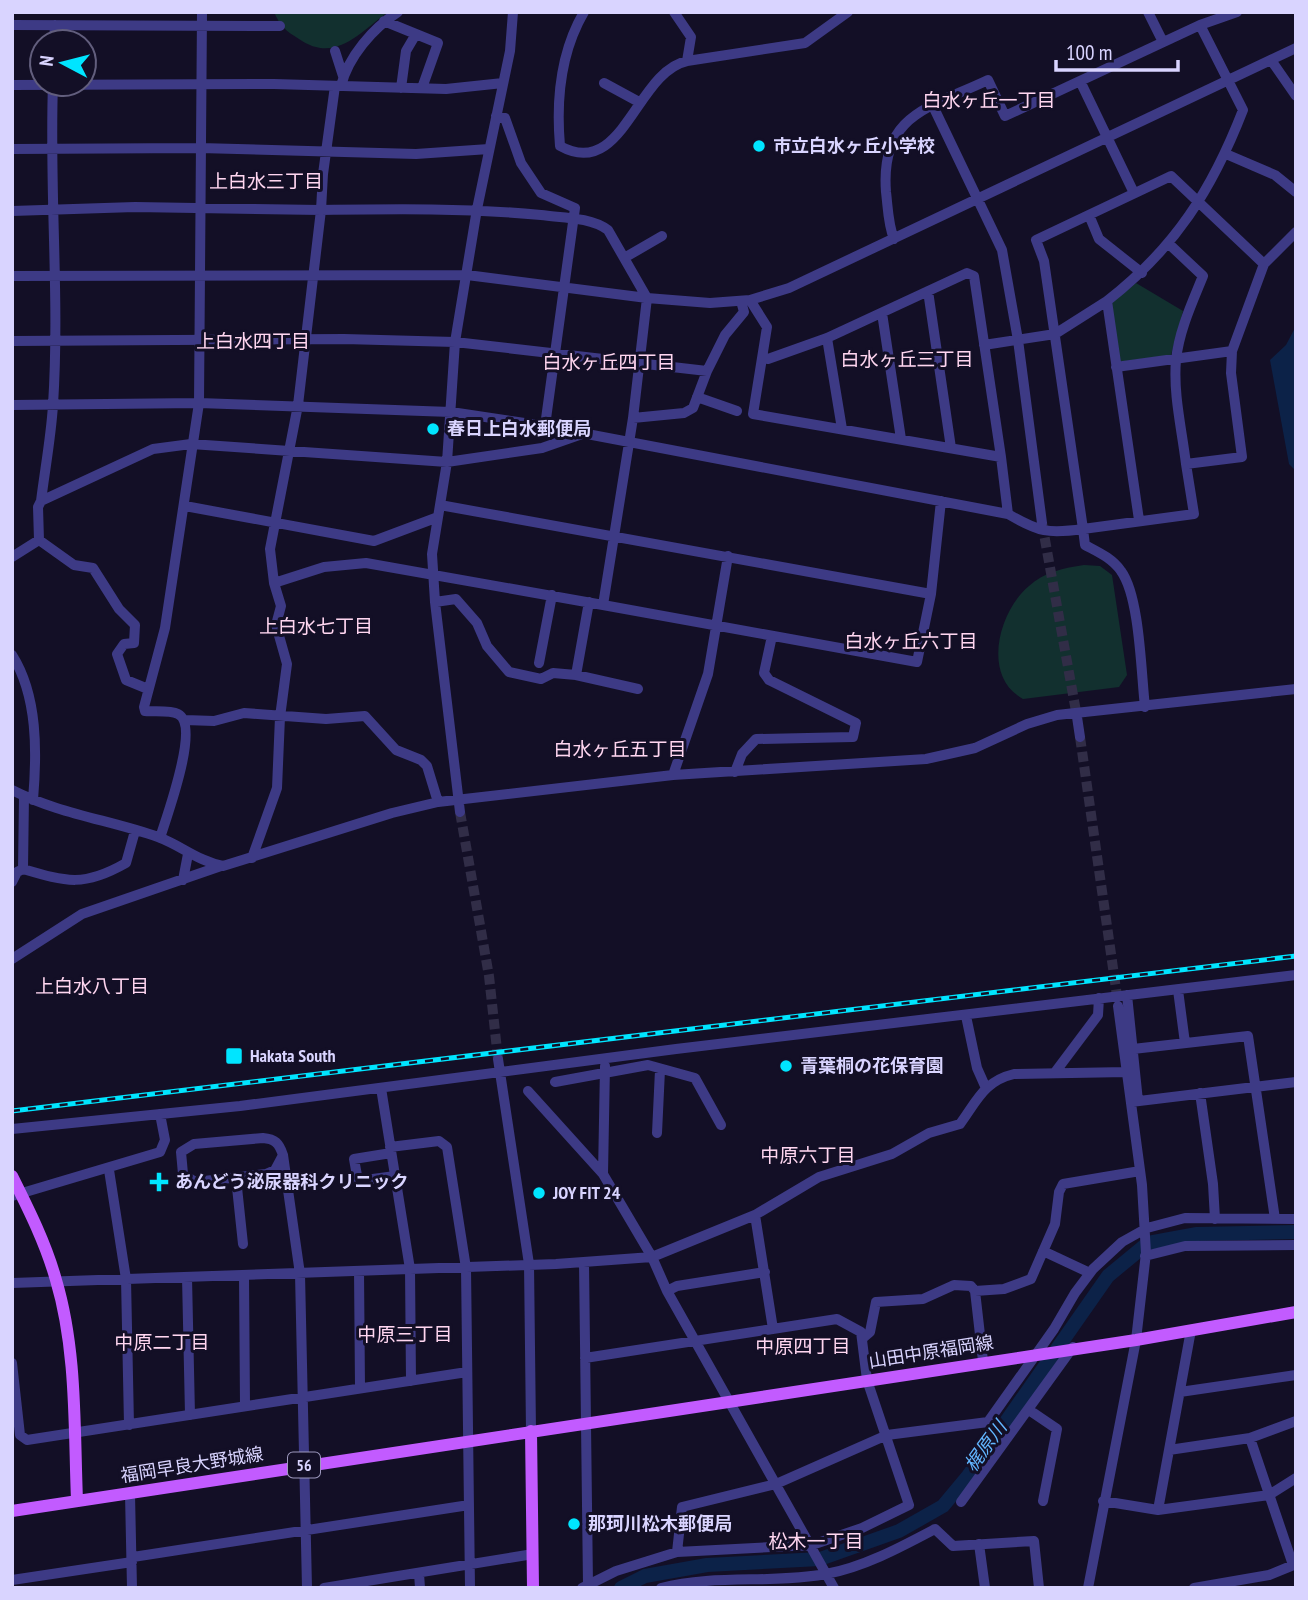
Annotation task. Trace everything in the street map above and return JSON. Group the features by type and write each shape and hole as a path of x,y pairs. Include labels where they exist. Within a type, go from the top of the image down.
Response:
{"main road":[{"path":"12,1176 17,1195 57,1282 71,1354 77,1500 12,1511"},
{"name":"山田中原福岡線","path":"531,1431 1042,1352 1136,1340 1296,1312"},
{"path":"531,1431 533,1588"},
{"name":"福岡早良大野城線","path":"77,1500 531,1431"}],"street":[{"path":"128,12 128,26"},
{"path":"160,838 179,775 187,729 185,720 178,714 145,711 148,689 165,628 199,403 202,12"},
{"path":"340,82 371,33 398,12"},
{"path":"460,812 432,575 447,463 454,342 477,209 510,51 513,12"},
{"path":"584,12 569,46 560,83 557,112 560,146 569,151 601,150 614,141 639,102 672,64 805,43 848,12"},
{"path":"674,12 691,37 687,61"},
{"path":"1149,12 1163,42"},
{"path":"894,239 889,226 884,165 896,132 909,119 988,80 1005,116 1081,83 1200,25 1237,12"},
{"path":"384,21 438,43 422,88"},
{"path":"12,25 280,26"},
{"path":"984,345 1055,334 1107,301 1142,273 1170,244 1198,203 1226,154 1243,110 1200,25"},
{"path":"401,88 406,51 415,34"},
{"path":"12,276 467,275 647,298 710,303 746,301 789,289 1296,48"},
{"path":"252,858 277,788 280,717 287,664 276,625 281,606 274,583 270,550 298,405 327,150 340,82 335,51"},
{"path":"1271,60 1296,96"},
{"path":"98,84 340,82 446,89 503,83"},
{"path":"604,83 639,102"},
{"path":"1081,83 1134,193"},
{"path":"39,540 38,507 53,406 54,209 51,149 53,98"},
{"path":"933,106 980,198 1002,250 1018,340 1042,523"},
{"path":"496,116 505,118 521,163 541,193 575,208 545,426"},
{"path":"12,149 200,148 416,154 489,149"},
{"path":"1226,154 1275,175 1296,192"},
{"path":"1145,707 1132,592 1121,571 1106,556 1085,545 1044,261 1036,240 1171,176 1264,264"},
{"path":"12,211 201,208 477,209 599,224 608,230 647,298 633,418 603,605"},
{"path":"1089,215 1099,239 1142,273"},
{"path":"1186,464 1242,457 1231,373 1232,351 1264,264 1296,232"},
{"path":"624,258 662,236"},
{"path":"12,405 199,403 451,412 545,426 1008,514 1037,530 1052,533 1194,514 1176,381 1177,358 1187,314 1203,276 1170,244"},
{"path":"763,357 768,359 827,338 967,273 974,276 1008,514"},
{"path":"928,291 951,448"},
{"path":"746,301 767,327 753,414 1001,457"},
{"path":"633,418 684,413 693,408 724,335 744,312 746,301"},
{"path":"1107,301 1139,520"},
{"path":"882,313 901,439"},
{"path":"827,338 842,429"},
{"path":"12,341 454,342 707,371"},
{"path":"1116,367 1232,351"},
{"path":"697,397 737,411"},
{"path":"41,500 153,449 193,444 447,463 542,448 583,433"},
{"path":"274,583 324,567 366,563 917,662 930,594 941,501"},
{"path":"440,505 930,594"},
{"path":"185,506 203,512 231,513 374,541 438,517"},
{"path":"12,556 39,540"},
{"path":"39,540 74,565 93,568 119,609 135,625 134,643 124,644 117,654 118,665 126,680 148,689"},
{"path":"673,775 708,674 719,625 728,556"},
{"path":"539,663 552,595"},
{"path":"435,603 456,599 477,623 487,646 509,671 541,679 553,673 576,675 638,690"},
{"path":"576,675 589,602"},
{"path":"736,772 742,754 757,739 853,737 856,723 769,680 764,673 772,636"},
{"path":"12,655 20,667 37,739 29,798 17,838 23,869"},
{"path":"12,959 82,914 223,866 392,813 438,802 673,775 954,755 1057,715 1296,690"},
{"path":"185,720 214,721 244,713 280,717 365,716 396,750 421,760 427,766 438,802"},
{"path":"1077,717 1080,737"},
{"path":"12,790 57,810 160,838 207,863 223,866"},
{"path":"12,882 17,872 23,869 74,882 94,877 126,863 135,831"},
{"path":"183,880 188,854"},
{"path":"555,1082 594,1077 605,1065 1099,998 1296,975"},
{"path":"1178,990 1185,1043"},
{"path":"1088,1588 1136,1340 1146,1255 1147,1229 1127,995"},
{"path":"1056,1071 1098,1015 1099,998"},
{"path":"1118,1006 1127,1072 1135,1102"},
{"path":"965,1016 977,1068 985,1086"},
{"path":"1133,1049 1248,1036 1275,1219"},
{"path":"498,1059 529,1264 531,1431"},
{"path":"603,1174 605,1065"},
{"path":"12,1129 160,1114 500,1072 605,1065 648,1065 695,1078 721,1125"},
{"path":"657,1133 660,1070"},
{"path":"12,1283 466,1268 652,1257 755,1215 820,1177 892,1154 929,1133 960,1124 985,1086 1014,1074 1056,1071 1127,1072"},
{"path":"1135,1102 1296,1082"},
{"path":"381,1088 410,1269 411,1381"},
{"path":"528,1091 603,1174 652,1257 667,1291 834,1588"},
{"path":"1199,1093 1213,1184 1214,1219"},
{"path":"17,1195 109,1170 163,1150 165,1140 160,1114"},
{"path":"283,1155 275,1170 266,1174 195,1182 187,1180 183,1174 181,1152 194,1144 263,1138 273,1139 280,1145 283,1155 300,1274 302,1465 307,1588"},
{"path":"395,1176 358,1181 354,1159 391,1150 444,1143 466,1268 470,1588"},
{"path":"109,1170 126,1279 129,1425"},
{"path":"975,1291 1004,1289 1031,1279 1055,1224 1059,1192 1063,1184 1140,1171"},
{"path":"266,1174 275,1176 288,1190"},
{"path":"236,1178 243,1244"},
{"path":"755,1215 773,1329"},
{"path":"677,1552 682,1507 776,1485 887,1435 988,1422 1042,1352 1090,1273 1122,1242 1147,1229 1185,1218 1296,1219"},
{"path":"1146,1255 1185,1246 1296,1245"},
{"path":"1043,1251 1090,1273"},
{"path":"584,1263 584,1358 585,1422 585,1586 616,1572 677,1552 812,1545 862,1528 909,1505 867,1380 861,1332 837,1319 584,1358"},
{"path":"359,1271 360,1388"},
{"path":"667,1291 677,1286 765,1272"},
{"path":"244,1276 246,1406"},
{"path":"187,1278 190,1415"},
{"path":"863,1338 870,1332 876,1302 923,1299 954,1285 971,1286 975,1291 983,1361"},
{"path":"1158,1510 1191,1330"},
{"path":"961,1502 1071,1348"},
{"path":"12,1363 22,1439 467,1372"},
{"path":"1180,1392 1295,1376"},
{"path":"1029,1410 1057,1429 1043,1502"},
{"path":"1169,1450 1250,1438 1296,1421"},
{"path":"1194,1588 1269,1575 1294,1565 1250,1438"},
{"path":"1103,1501 1158,1510 1269,1495 1296,1478"},
{"path":"130,1494 132,1588"},
{"path":"16,1582 132,1560 469,1505"},
{"path":"662,1588 826,1574 871,1560 934,1529 953,1546 1034,1541 1039,1588"},
{"path":"979,1544 985,1588"},
{"path":"324,1588 363,1584 533,1554"},
{"path":"419,1573 419,1588"}],"green space":[{"path":"274,12 388,12 346,43 324,48 312,46 290,33 281,25"},
{"path":"1136,283 1183,311 1171,355 1119,362 1111,303"},
{"path":"1084,565 1100,566 1112,575 1127,675 1119,687 1023,699 1010,689 1002,675 999,660 999,643 1010,611 1018,597 1041,577"}],"water":[{"path":"1296,326 1296,471 1289,464 1270,360 1286,345"}],"waterway":[{"name":"梶原川","path":"621,1588 645,1576 707,1565 820,1559 899,1531 943,1506 968,1476 1108,1276 1148,1243 1197,1234 1296,1232"}],"tunnel":[{"path":"1042,523 1077,717"},
{"path":"1080,737 1118,1003"},
{"path":"460,812 489,976 498,1059"}],"railway":[{"path":"12,1111 1296,956"}],"place":[{"name":"市立白水ヶ丘小学校","path":"759,146"},
{"name":"春日上白水郵便局","path":"433,429"},
{"name":"Hakata South","path":"234,1056"},
{"name":"青葉桐の花保育園","path":"786,1066"},
{"name":"あんどう泌尿器科クリニック","path":"159,1182"},
{"name":"JOY FIT 24","path":"539,1193"},
{"name":"那珂川松木郵便局","path":"574,1524"}],"district":[{"name":"白水ヶ丘一丁目","path":"989,100"},
{"name":"上白水三丁目","path":"266,181"},
{"name":"上白水四丁目","path":"253,341"},
{"name":"白水ヶ丘三丁目","path":"907,359"},
{"name":"白水ヶ丘四丁目","path":"609,362"},
{"name":"上白水七丁目","path":"316,626"},
{"name":"白水ヶ丘六丁目","path":"911,641"},
{"name":"白水ヶ丘五丁目","path":"620,749"},
{"name":"上白水八丁目","path":"92,986"},
{"name":"中原六丁目","path":"808,1155"},
{"name":"中原三丁目","path":"405,1334"},
{"name":"中原二丁目","path":"162,1342"},
{"name":"中原四丁目","path":"803,1346"},
{"name":"松木一丁目","path":"816,1541"}]}
